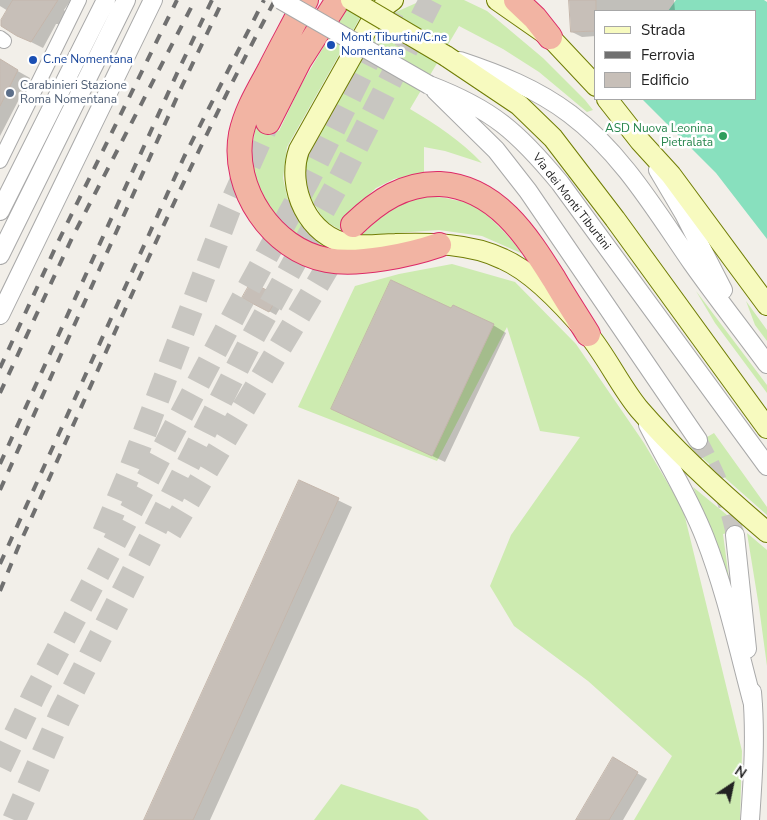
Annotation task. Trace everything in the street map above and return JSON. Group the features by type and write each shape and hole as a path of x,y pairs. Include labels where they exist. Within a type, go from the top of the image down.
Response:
{"highway":[{"path":"306,0 256,95 244,123 240,144 240,158 243,177 253,202 268,224 289,244 313,256 328,260 368,260 402,255 440,245"},
{"path":"268,122 299,61 338,0"},
{"path":"516,0 535,18 550,37"},
{"path":"353,225 385,198 407,188 425,185 445,185 460,187 474,192 499,208 523,232 588,334"}],"main road":[{"name":"Via dei Monti Tiburtini","path":"351,0 446,56 519,105 553,138 616,219 767,428"},
{"path":"393,0 382,8 372,20 302,144 295,166 295,183 300,202 310,219 328,235 336,240 350,244 418,243 454,246 488,253 510,262 537,282 588,334 638,407 692,465 767,532"},
{"path":"497,0 550,37 594,84"},
{"path":"608,100 640,141 671,175 767,305"}],"street":[{"path":"0,161 79,0"},
{"path":"0,211 106,0"},
{"path":"0,255 126,0"},
{"path":"0,316 152,0"},
{"name":"Via dei Monti Tiburtini","path":"281,0 429,84 486,111 518,136 565,191 767,466"},
{"path":"446,56 494,72 522,85 563,109 592,134 626,170 767,364"},
{"path":"429,84 496,150 528,191 698,440"},
{"path":"640,141 684,214 744,333"},
{"path":"638,407 693,510 705,538 725,596 753,704"},
{"path":"735,535 754,722 750,820"},
{"path":"754,722 767,768"}],"green space":[{"path":"351,0 375,0 361,16 287,147 283,178 288,201 301,225 314,238 332,250 310,243 291,232 276,219 264,203 257,186 253,166 253,144 257,121 279,131 300,87"},
{"path":"423,0 464,0 487,11 543,58 593,110 587,112 539,72 503,49 459,26 410,109 448,134 482,163 445,151 424,147 424,173 394,179 376,188 343,219 367,230 387,213 406,202 428,197 464,201 491,219 523,254 482,236 439,230 355,236 324,220 312,200 303,175 309,147 362,54 396,12"},
{"name":"ASD Nuova Leonina Pietralata","path":"676,0 764,0 767,2 767,239 716,173 643,100 757,100 757,10 669,10"},
{"path":"452,264 515,282 576,344 644,443 683,509 742,751 740,820 634,820 672,756 588,681 514,626 490,586 511,535 580,437 540,431 507,327 437,461 298,407 355,286 399,274"},
{"path":"696,291 767,385 767,393 715,323"},
{"path":"746,301 767,330 767,341 755,325"},
{"path":"714,433 767,507 767,515 690,447"},
{"path":"693,487 744,529 723,534 729,579"},
{"path":"747,533 767,550 767,666 759,607"},
{"path":"341,784 418,809 429,820 314,820"}],"building":[{"path":"13,0 58,0 31,42 1,26 1,20"},
{"path":"569,0 596,0 594,31 571,32"},
{"path":"0,59 18,70 0,106"},
{"path":"391,280 451,308 453,305 494,324 432,456 331,409"},
{"path":"251,282 278,296 269,312 242,298"},
{"path":"299,480 339,498 193,820 144,820"},
{"path":"613,757 638,772 609,820 576,820"}],"tunnel":[{"path":"14,820 61,714 253,337 336,187 431,0"},
{"path":"0,767 35,693 240,304 308,180 397,2"},
{"path":"104,533 129,474 229,209 268,122"},
{"path":"170,532 342,243"},
{"path":"698,440 720,486 729,510 735,535"}],"railway":[{"path":"0,368 58,242 177,0"},
{"path":"0,393 72,238 195,0"},
{"path":"0,464 212,0"},
{"path":"0,490 182,86 223,0"},
{"path":"0,564 184,157 264,0"},
{"path":"0,591 175,201 240,66 275,0"}],"place":[{"name":"Monti Tiburtini/C.ne Nomentana","path":"331,45"},
{"name":"C.ne Nomentana","path":"33,60"},
{"name":"Carabinieri Stazione Roma Nomentana","path":"10,93"},
{"name":"ASD Nuova Leonina Pietralata","path":"723,136"}]}
